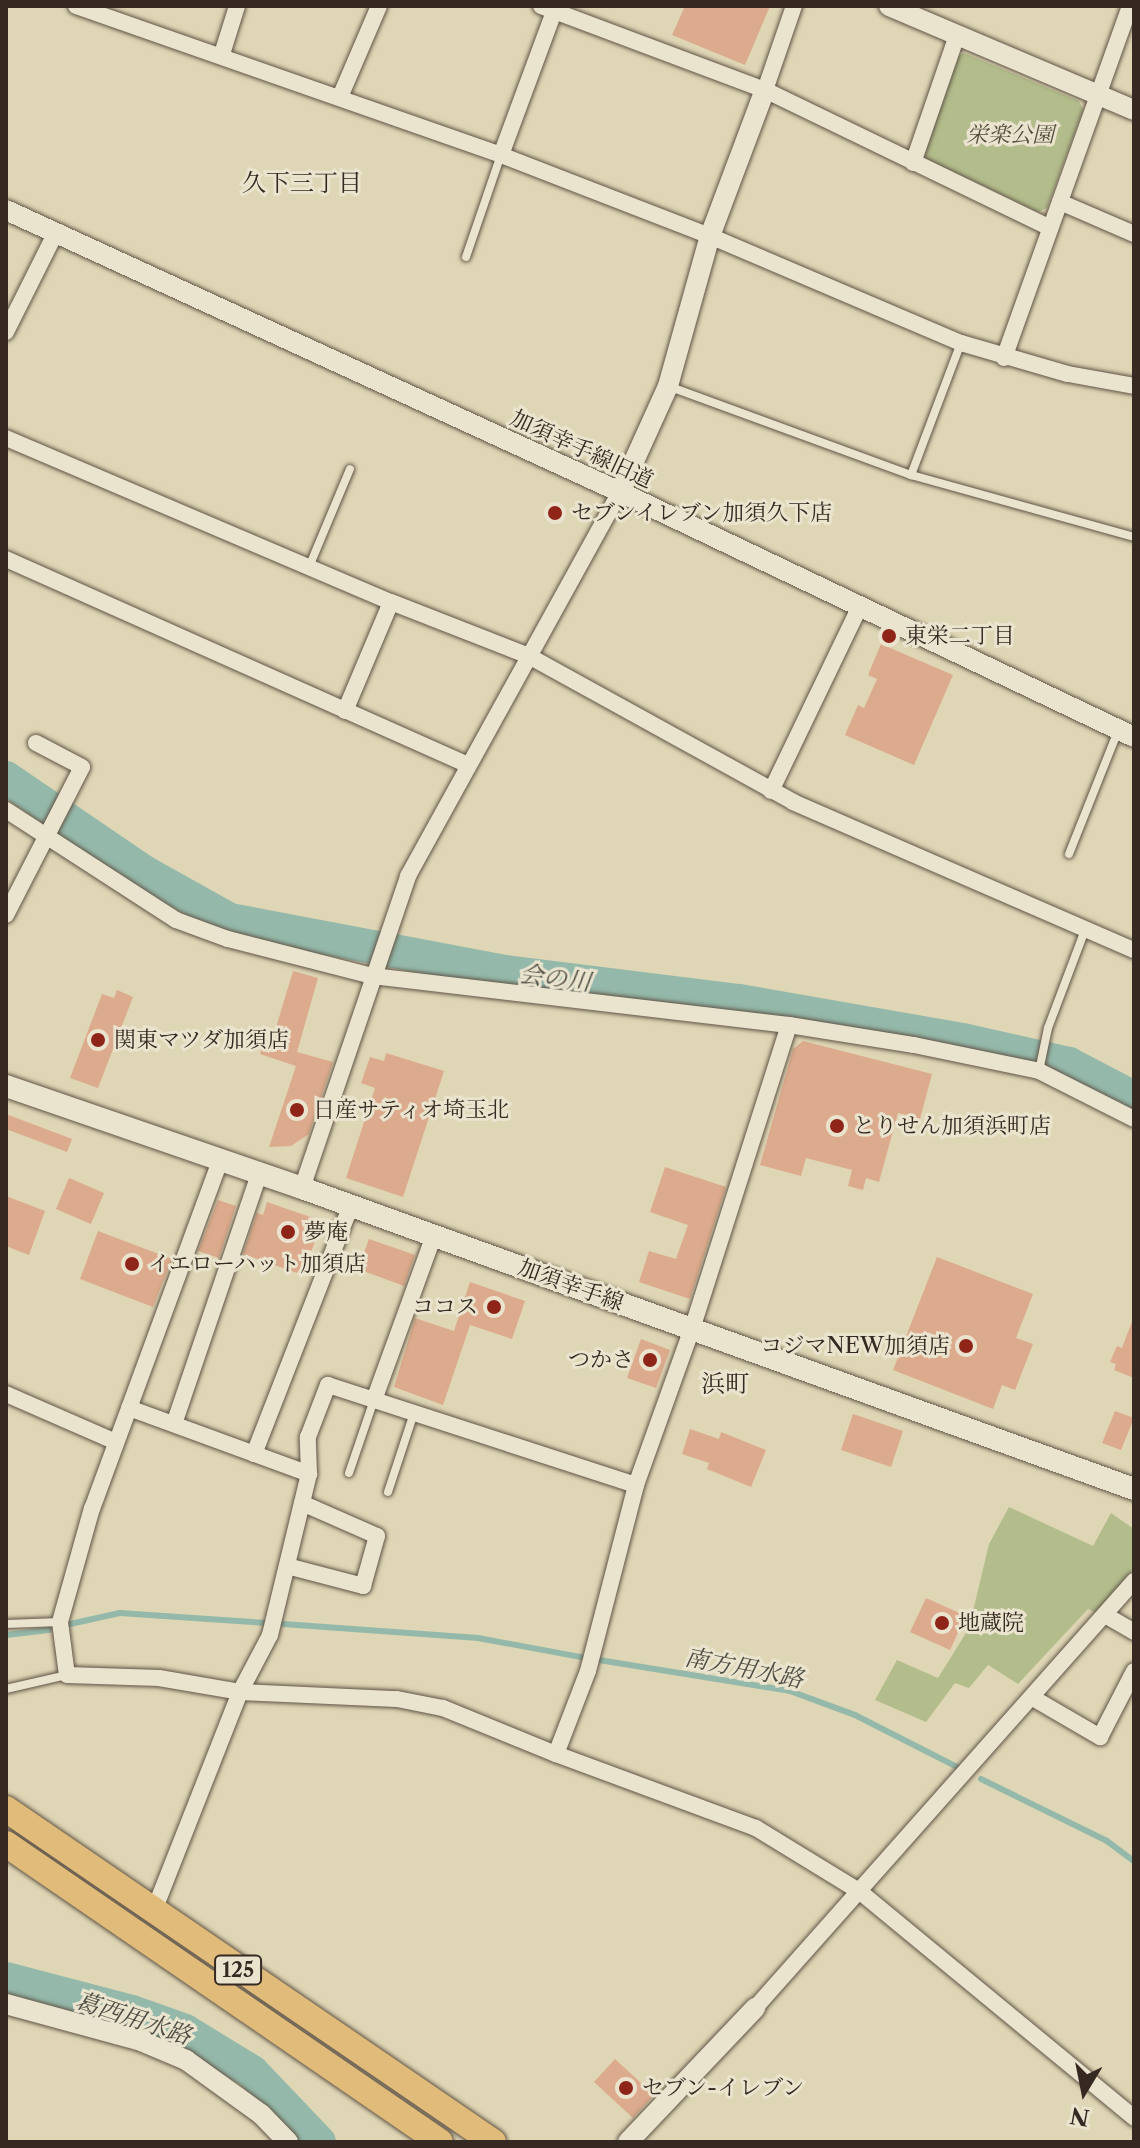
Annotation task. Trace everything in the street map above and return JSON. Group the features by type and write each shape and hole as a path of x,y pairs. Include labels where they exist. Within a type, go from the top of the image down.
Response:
{"highway":[{"name":"125","path":"6,1809 153,1913 493,2142"},
{"name":"125","path":"6,1844 440,2142"}],"main road":[{"name":"加須幸手線","path":"6,1086 351,1205 1134,1489"}],"street":[{"path":"76,6 222,54 501,155 710,236 961,343 1004,358 1068,374 1134,386"},
{"path":"222,54 237,6"},
{"path":"340,97 379,6"},
{"path":"302,1188 388,927 426,838 620,492 668,386 710,236 794,6"},
{"path":"889,6 1134,110"},
{"path":"1004,358 1130,6"},
{"path":"501,155 550,8 765,90 1050,228"},
{"path":"913,163 957,35"},
{"path":"1060,202 1134,234"},
{"name":"加須幸手線旧道","path":"6,210 620,492 1126,734"},
{"path":"6,332 56,232"},
{"path":"6,438 391,602 529,656 771,791 854,832 1134,950"},
{"path":"6,559 468,765"},
{"path":"345,711 391,602"},
{"path":"771,791 859,608"},
{"path":"6,915 82,767 36,743"},
{"path":"6,810 176,920 228,939 375,970 789,1025 1039,1071 1134,1119"},
{"path":"556,1754 588,1671 636,1485 692,1329 789,1025"},
{"path":"220,1161 92,1508 60,1622 67,1675 159,1678 240,1692 397,1699 443,1708 556,1754 756,1828 859,1891 1134,2118"},
{"path":"174,1424 259,1174"},
{"path":"254,1454 351,1205"},
{"path":"374,1400 434,1235"},
{"path":"153,1913 240,1692 270,1635 309,1474 308,1437 328,1385 636,1485"},
{"path":"6,1394 116,1442"},
{"path":"129,1408 309,1474"},
{"path":"287,1566 363,1586 377,1536 302,1503"},
{"path":"628,2142 755,2008 1134,1581"},
{"path":"1105,1615 1134,1632"},
{"path":"1033,1698 1100,1737 1134,1671"},
{"path":"6,2004 141,2041 186,2060 261,2114 288,2142"}],"lane":[{"path":"466,257 501,155"},
{"path":"911,475 961,343"},
{"path":"668,386 911,475 1134,537"},
{"path":"309,567 350,469"},
{"path":"1069,854 1126,734"},
{"path":"1039,1071 1048,1028 1085,930"},
{"path":"349,1473 374,1400"},
{"path":"388,1492 414,1413"},
{"path":"6,1624 60,1622"},
{"path":"6,1689 67,1675"}],"green space":[{"name":"栄楽公園","path":"964,53 1079,101 1083,110 1047,208 1038,212 927,159 923,152 956,57"},
{"path":"1009,1507 1093,1546 1111,1513 1134,1529 1134,1568 1096,1613 1088,1609 1018,1684 988,1665 969,1688 955,1683 926,1722 875,1700 897,1660 938,1678 969,1628 989,1544"}],"building":[{"path":"685,6 770,6 745,65 672,35"},
{"path":"881,644 953,675 914,765 845,735 858,705 864,708 877,679 868,675"},
{"path":"293,971 318,978 297,1052 333,1062 309,1134 291,1146 269,1147 296,1066 260,1054 264,1042 271,1044"},
{"path":"117,990 133,997 98,1088 70,1078 102,994 114,998"},
{"path":"803,1041 932,1074 920,1119 898,1113 879,1182 866,1178 863,1190 848,1186 852,1170 806,1158 801,1176 760,1165 793,1049"},
{"path":"386,1053 444,1071 403,1197 346,1178 375,1088 361,1083 370,1057 384,1061"},
{"path":"6,1114 72,1139 67,1152 6,1129"},
{"path":"665,1167 726,1187 690,1299 639,1282 649,1251 676,1259 688,1225 650,1212"},
{"path":"69,1178 104,1193 91,1224 56,1209"},
{"path":"6,1196 45,1211 29,1255 6,1246"},
{"path":"218,1200 236,1206 219,1258 198,1251"},
{"path":"267,1202 322,1221 303,1275 243,1254 257,1213 263,1215"},
{"path":"98,1231 172,1259 153,1307 80,1279"},
{"path":"369,1239 415,1255 404,1286 358,1269"},
{"path":"937,1257 1033,1294 1016,1338 1033,1344 1015,1390 1002,1385 993,1409 893,1370"},
{"path":"470,1282 525,1301 512,1339 470,1325 443,1405 394,1387 415,1318 454,1331"},
{"path":"1133,1319 1134,1378 1114,1370 1116,1364 1110,1362 1117,1346 1122,1348"},
{"path":"641,1339 670,1350 656,1388 627,1378"},
{"path":"1115,1411 1134,1418 1121,1450 1102,1443"},
{"path":"853,1414 903,1431 891,1467 841,1450"},
{"path":"690,1429 719,1439 721,1432 766,1450 751,1487 707,1469 709,1463 682,1454"},
{"path":"926,1598 966,1616 950,1650 910,1632"},
{"path":"615,2059 654,2095 633,2118 594,2082"}],"waterway":[{"name":"会の川","path":"6,778 144,872 230,920 506,972 739,1001 963,1040 1069,1064 1134,1098"},
{"name":"南方用水路","path":"70,1624 120,1613 267,1623"},
{"name":"南方用水路","path":"283,1624 478,1638 581,1657"},
{"name":"南方用水路","path":"6,1635 49,1630"},
{"name":"南方用水路","path":"599,1660 790,1691 855,1715 963,1770"},
{"name":"南方用水路","path":"981,1779 1107,1841 1134,1861"},
{"name":"葛西用水路","path":"6,1979 132,2012 185,2031 252,2072 319,2142"}],"place":[{"name":"セブンイレブン加須久下店","path":"555,513"},
{"name":"東栄二丁目","path":"889,636"},
{"name":"関東マツダ加須店","path":"98,1040"},
{"name":"日産サティオ埼玉北","path":"297,1110"},
{"name":"とりせん加須浜町店","path":"837,1126"},
{"name":"夢庵","path":"288,1232"},
{"name":"イエローハット加須店","path":"132,1264"},
{"name":"ココス","path":"494,1307"},
{"name":"コジマNEW加須店","path":"966,1346"},
{"name":"つかさ","path":"650,1360"},
{"name":"地蔵院","path":"942,1623"},
{"name":"セブン-イレブン","path":"626,2088"}],"district":[{"name":"久下三丁目","path":"302,183"},
{"name":"浜町","path":"725,1384"}]}
